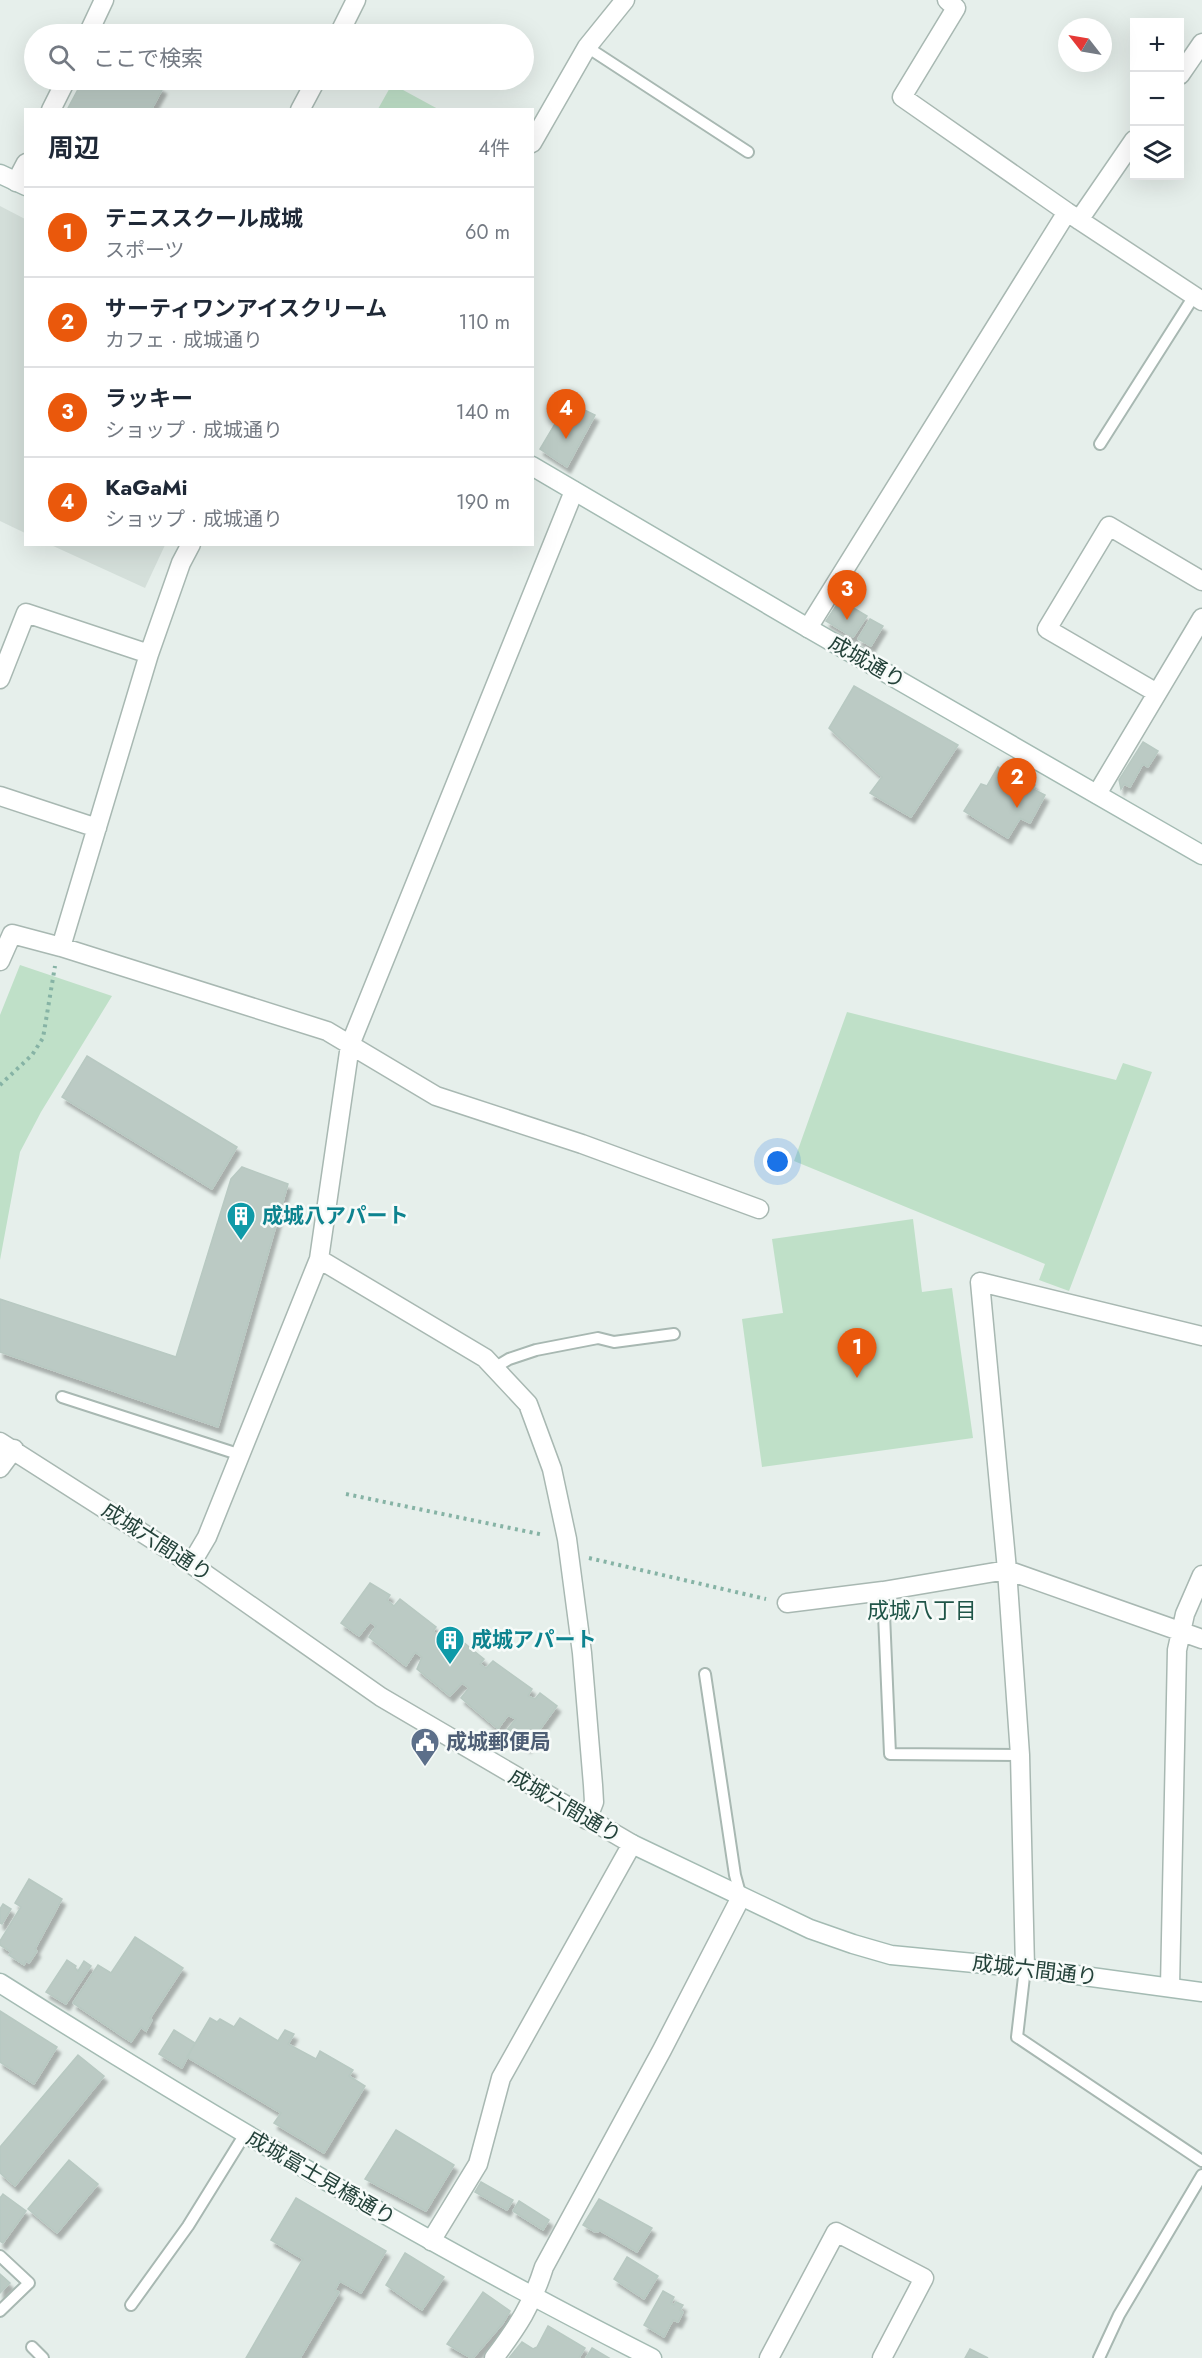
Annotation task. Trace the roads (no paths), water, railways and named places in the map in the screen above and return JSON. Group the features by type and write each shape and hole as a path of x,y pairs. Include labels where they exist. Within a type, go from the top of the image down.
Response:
{"street":[{"path":"93,24 104,0"},
{"path":"344,24 356,0"},
{"path":"947,0 956,8 902,97 1073,216 1198,299"},
{"path":"534,140 587,47 620,1"},
{"path":"1181,72 1202,43"},
{"path":"52,108 61,90"},
{"path":"301,108 311,90"},
{"path":"808,628 1073,216 1130,145"},
{"path":"14,181 24,166"},
{"name":"成城通り","path":"534,467 1202,855"},
{"path":"191,1564 207,1537 319,1258 350,1045 574,491"},
{"path":"1157,693 1047,629 1109,526 1202,581"},
{"path":"58,956 149,654 181,563 190,546"},
{"path":"0,679 26,613 149,654"},
{"path":"1097,794 1157,693 1199,629"},
{"path":"0,796 98,828"},
{"path":"0,961 6,932 58,956 327,1031 436,1096 582,1143 759,1209"},
{"path":"319,1258 485,1358 528,1404 552,1469 567,1539 582,1653 594,1802 587,1820"},
{"path":"1025,1968 1020,1755 1007,1570 980,1282 1202,1336"},
{"path":"0,1467 7,1445"},
{"name":"成城六間通り","path":"7,1445 191,1564 381,1697 587,1820 632,1844 810,1929 891,1954 1025,1968 1202,1992"},
{"path":"788,1603 883,1591 1007,1570 1202,1639"},
{"path":"1170,1987 1177,1650 1185,1614 1202,1575"},
{"path":"431,2241 478,2164 501,2078 632,1844"},
{"path":"494,2358 522,2321 535,2296 544,2267 662,2050 741,1897"},
{"name":"成城富士見橋通り","path":"0,1983 154,2080 431,2241 652,2358"},
{"path":"769,2358 836,2232 924,2278 882,2358"}],"lane":[{"path":"587,47 748,152"},
{"path":"1100,444 1198,299"},
{"path":"494,1368 509,1359 536,1350 598,1338 614,1342 674,1334"},
{"path":"62,1397 241,1455"},
{"path":"883,1591 890,1754 1020,1755"},
{"path":"705,1674 735,1875 741,1897"},
{"path":"1025,1968 1017,2037 1202,2161"},
{"path":"131,2305 188,2226 245,2134"},
{"path":"1100,2358 1119,2315 1202,2175"},
{"path":"0,2256 29,2283 0,2311"},
{"path":"32,2347 42,2358"}],"place":[{"name":"KaGaMi","path":"566,439"},
{"name":"ラッキー","path":"847,620"},
{"name":"サーティワンアイスクリーム","path":"1017,808"},
{"name":"成城八アパート","path":"241,1242"},
{"name":"テニススクール成城","path":"857,1378"},
{"name":"成城アパート","path":"450,1666"},
{"name":"成城郵便局","path":"425,1768"}],"district":[{"name":"成城八丁目","path":"922,1610"}]}
